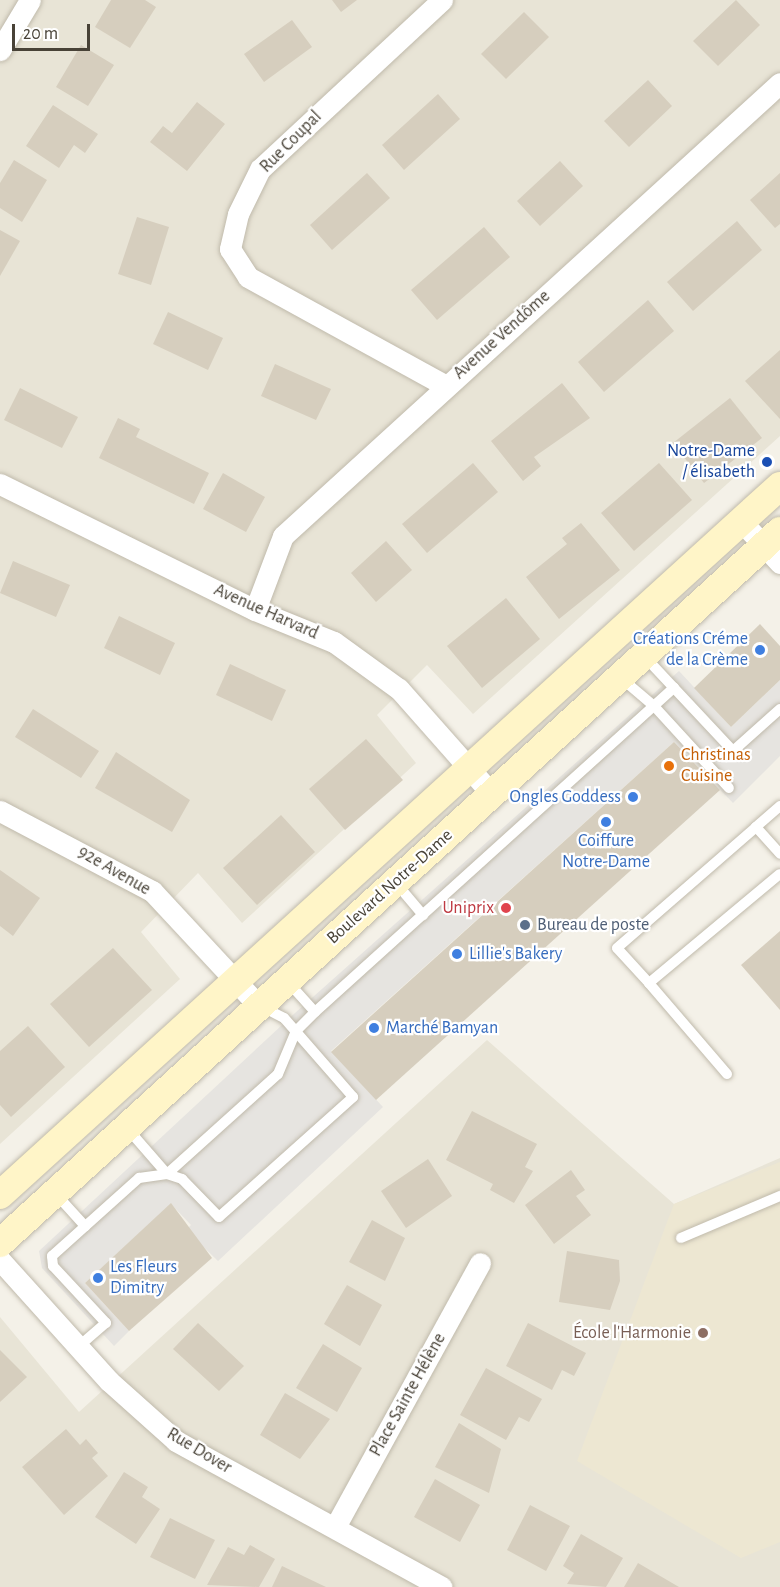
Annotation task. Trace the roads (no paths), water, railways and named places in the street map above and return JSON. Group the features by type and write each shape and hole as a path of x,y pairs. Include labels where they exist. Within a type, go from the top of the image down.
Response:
{"street":[{"path":"0,50 30,0"},
{"name":"Rue Coupal","path":"442,0 260,169 238,214 230,249 248,277 446,386"},
{"name":"Avenue Vendôme","path":"255,610 284,536 780,83"},
{"name":"Avenue Harvard","path":"0,484 255,610 334,642 399,689 492,794"},
{"name":"Boulevard Notre-Dame","path":"0,1195 780,486"},
{"path":"742,522 775,547"},
{"name":"Boulevard Notre-Dame","path":"0,1243 645,656 775,547"},
{"name":"92e Avenue","path":"0,811 143,884 259,1006"},
{"name":"Rue Dover","path":"0,1260 78,1347 176,1441 442,1587"},
{"name":"Place Sainte Hélène","path":"335,1527 480,1263"}],"lane":[{"path":"645,656 733,751 780,709"},
{"path":"621,678 654,706 729,788"},
{"path":"167,1174 278,1074 296,1031 315,1012 674,688"},
{"path":"727,1074 617,948 780,806"},
{"path":"756,827 780,854"},
{"path":"649,983 780,874"},
{"path":"395,882 423,915"},
{"path":"287,981 315,1012"},
{"path":"78,1347 106,1323 51,1261 85,1226 138,1178 167,1174 182,1179 219,1217 353,1097 284,1018 259,1006"},
{"path":"127,1128 167,1174"},
{"path":"55,1193 85,1226"},
{"path":"681,1238 780,1196"}],"place":[{"name":"Notre-Dame / élisabeth","path":"767,462"},
{"name":"Créations Créme de la Crème","path":"760,650"},
{"name":"Christinas Cuisine","path":"669,766"},
{"name":"Ongles Goddess","path":"633,797"},
{"name":"Coiffure Notre-Dame","path":"606,822"},
{"name":"Uniprix","path":"506,908"},
{"name":"Bureau de poste","path":"525,925"},
{"name":"Lillie's Bakery","path":"457,954"},
{"name":"Marché Bamyan","path":"374,1028"},
{"name":"Les Fleurs Dimitry","path":"98,1278"},
{"name":"École l'Harmonie","path":"703,1333"}]}
